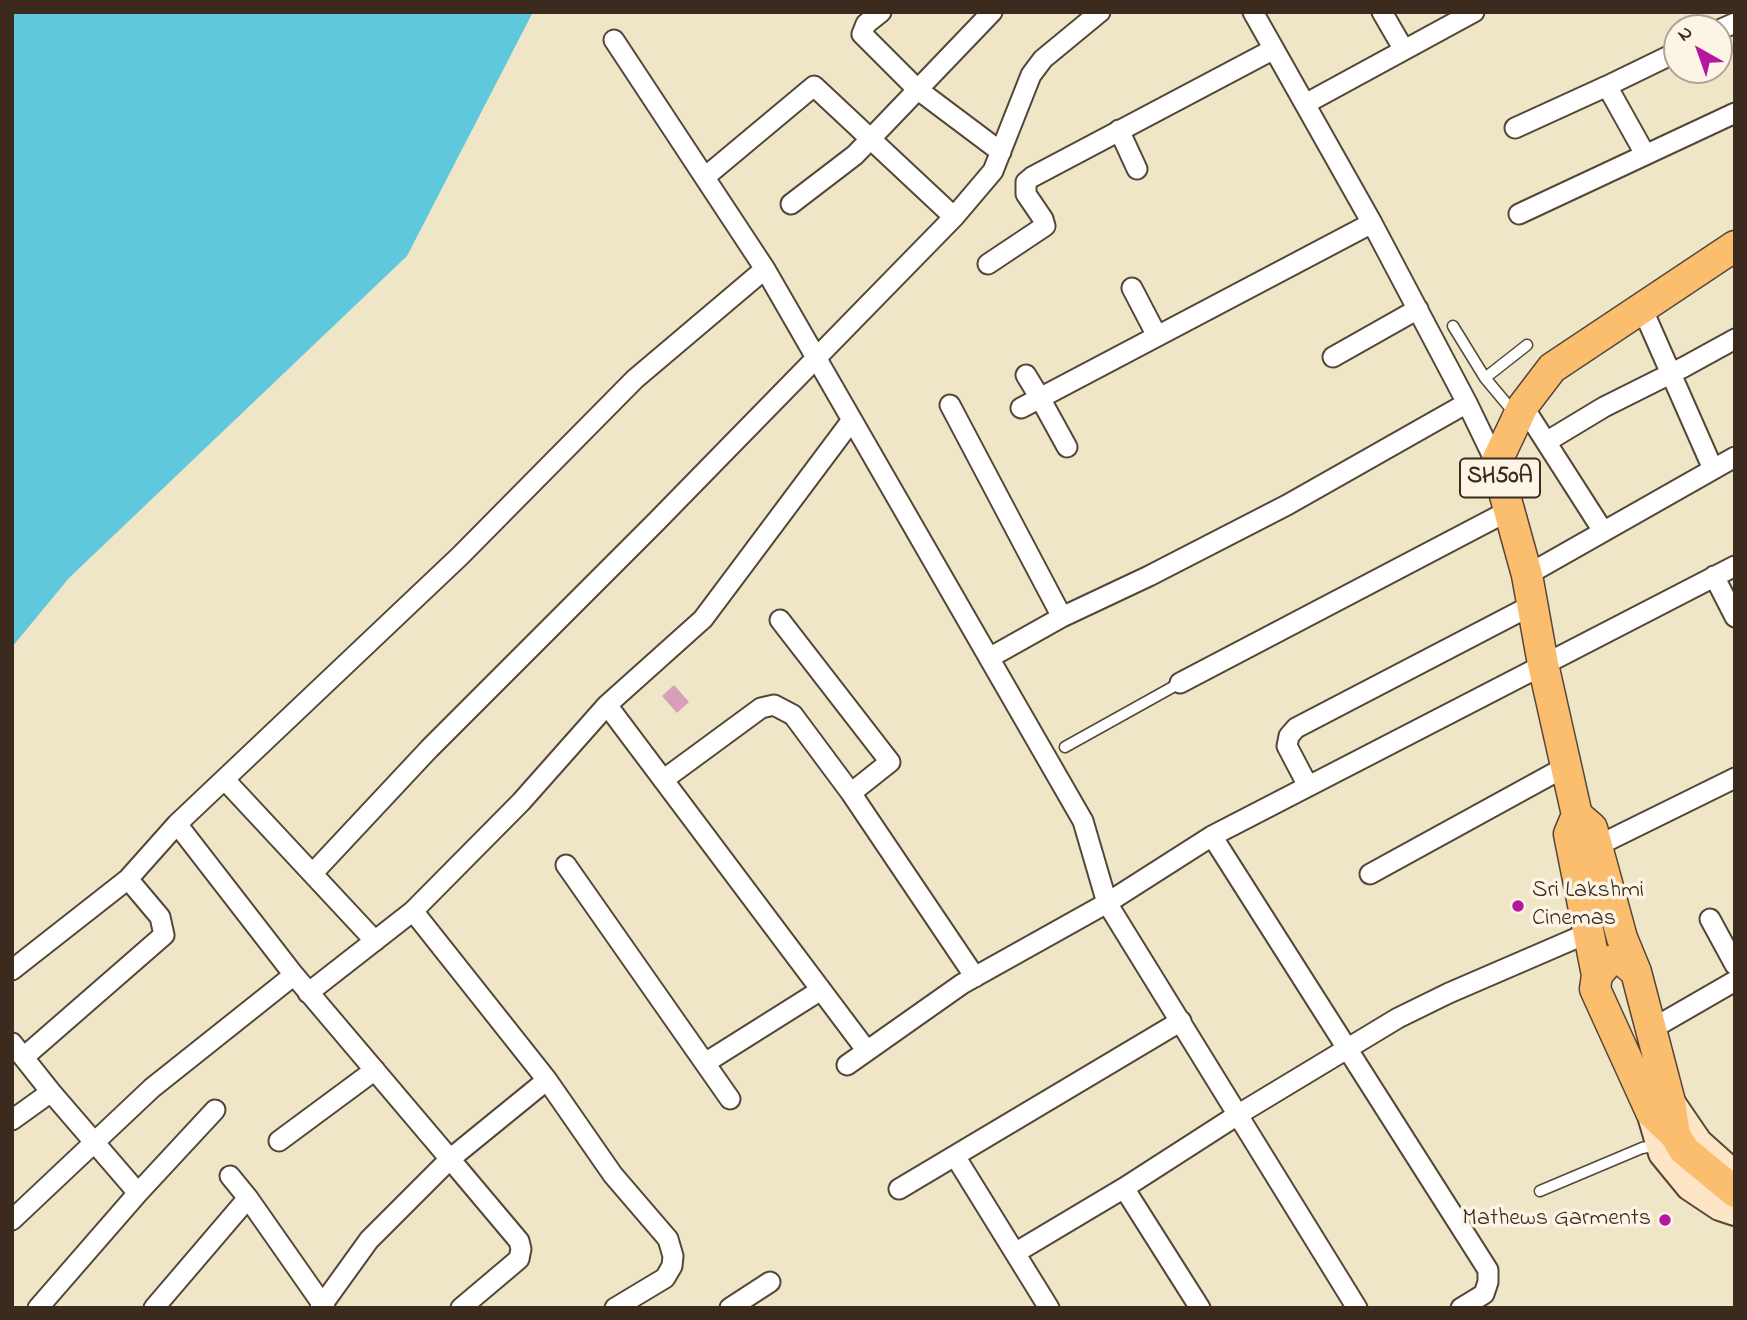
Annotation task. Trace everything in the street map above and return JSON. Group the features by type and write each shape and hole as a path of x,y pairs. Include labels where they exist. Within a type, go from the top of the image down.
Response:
{"main road":[{"name":"SH50A","path":"1597,975 1569,834 1577,815 1543,664 1534,604 1496,463 1520,411 1552,368 1735,246"},
{"path":"1577,815 1592,828 1622,938 1636,972 1650,1030 1660,1107"},
{"path":"1636,972 1622,960 1609,961 1597,975 1595,989 1660,1107 1673,1143 1735,1192"}],"street":[{"path":"881,12 866,24 862,34 917,89 1001,152"},
{"path":"791,204 855,155 992,12"},
{"path":"313,873 429,749 954,217 993,171 1031,75 1044,59 1100,12"},
{"path":"1253,12 1372,223 1496,463"},
{"path":"1382,12 1404,50"},
{"path":"1305,104 1474,12"},
{"path":"614,40 765,269 1083,821 1107,903 1357,1308"},
{"path":"988,264 1045,226 1026,194 1026,182 1046,168 1274,49"},
{"path":"1515,128 1663,59"},
{"path":"705,177 814,86 954,217"},
{"path":"1607,86 1646,154"},
{"path":"1519,214 1735,113"},
{"path":"1119,130 1137,169"},
{"path":"1021,408 1372,223"},
{"path":"12,970 128,878 177,824 460,556 635,379 765,269"},
{"path":"1132,288 1157,336"},
{"path":"1642,308 1713,469"},
{"path":"1332,357 1418,309"},
{"path":"1546,442 1604,407 1735,339"},
{"path":"1026,375 1067,447"},
{"path":"989,659 1062,617 1150,576 1287,505 1467,403"},
{"path":"950,405 1062,617"},
{"path":"1520,411 1546,442 1603,531"},
{"path":"309,993 413,911 522,802 607,705 703,619 852,420"},
{"path":"1527,575 1735,457"},
{"path":"1180,683 1510,510"},
{"path":"847,1065 975,977 1107,903 1212,836 1735,566"},
{"path":"1714,576 1735,617"},
{"path":"1308,786 1287,746 1289,736 1296,728 1534,604"},
{"path":"780,620 890,762 851,793"},
{"path":"607,705 867,1051"},
{"path":"663,780 761,708 774,705 793,715 851,793 975,977"},
{"path":"1370,874 1565,767"},
{"path":"1597,846 1735,778"},
{"path":"225,780 375,941"},
{"path":"177,824 294,975 519,1241 519,1259 461,1308"},
{"path":"1212,836 1488,1270 1484,1294 1461,1308"},
{"path":"566,864 730,1099"},
{"path":"128,878 160,917 164,935 18,1050 138,1193"},
{"path":"413,911 548,1080 613,1175 668,1239 673,1266 665,1278 615,1308"},
{"path":"1710,919 1735,965"},
{"path":"1014,1253 1398,1018 1588,933"},
{"path":"12,1220 152,1088 294,975"},
{"path":"1650,1030 1735,981"},
{"path":"705,1063 821,990"},
{"path":"899,1189 1181,1021"},
{"path":"279,1141 375,1070"},
{"path":"230,1176 323,1307 369,1240 450,1159 548,1080"},
{"path":"12,1120 51,1092"},
{"path":"1660,1107 1722,1166 1735,1173"},
{"path":"38,1308 215,1110"},
{"path":"1673,1143 1663,1153 1690,1186 1720,1206 1735,1211"},
{"path":"955,1156 1049,1308"},
{"path":"1124,1188 1200,1308"},
{"path":"154,1308 248,1198"},
{"path":"730,1308 770,1282"}],"lane":[{"path":"1453,326 1485,378 1520,411"},
{"path":"1485,378 1527,345"},
{"path":"1065,747 1180,683"},
{"path":"1539,1191 1642,1148 1673,1143"}],"water":[{"path":"12,12 533,12 407,256 69,578 12,647"}],"building":[{"path":"674,685 689,702 677,713 662,696"}],"place":[{"name":"Sri Lakshmi Cinemas","path":"1518,906"},
{"name":"Mathews Garments","path":"1665,1220"}]}
